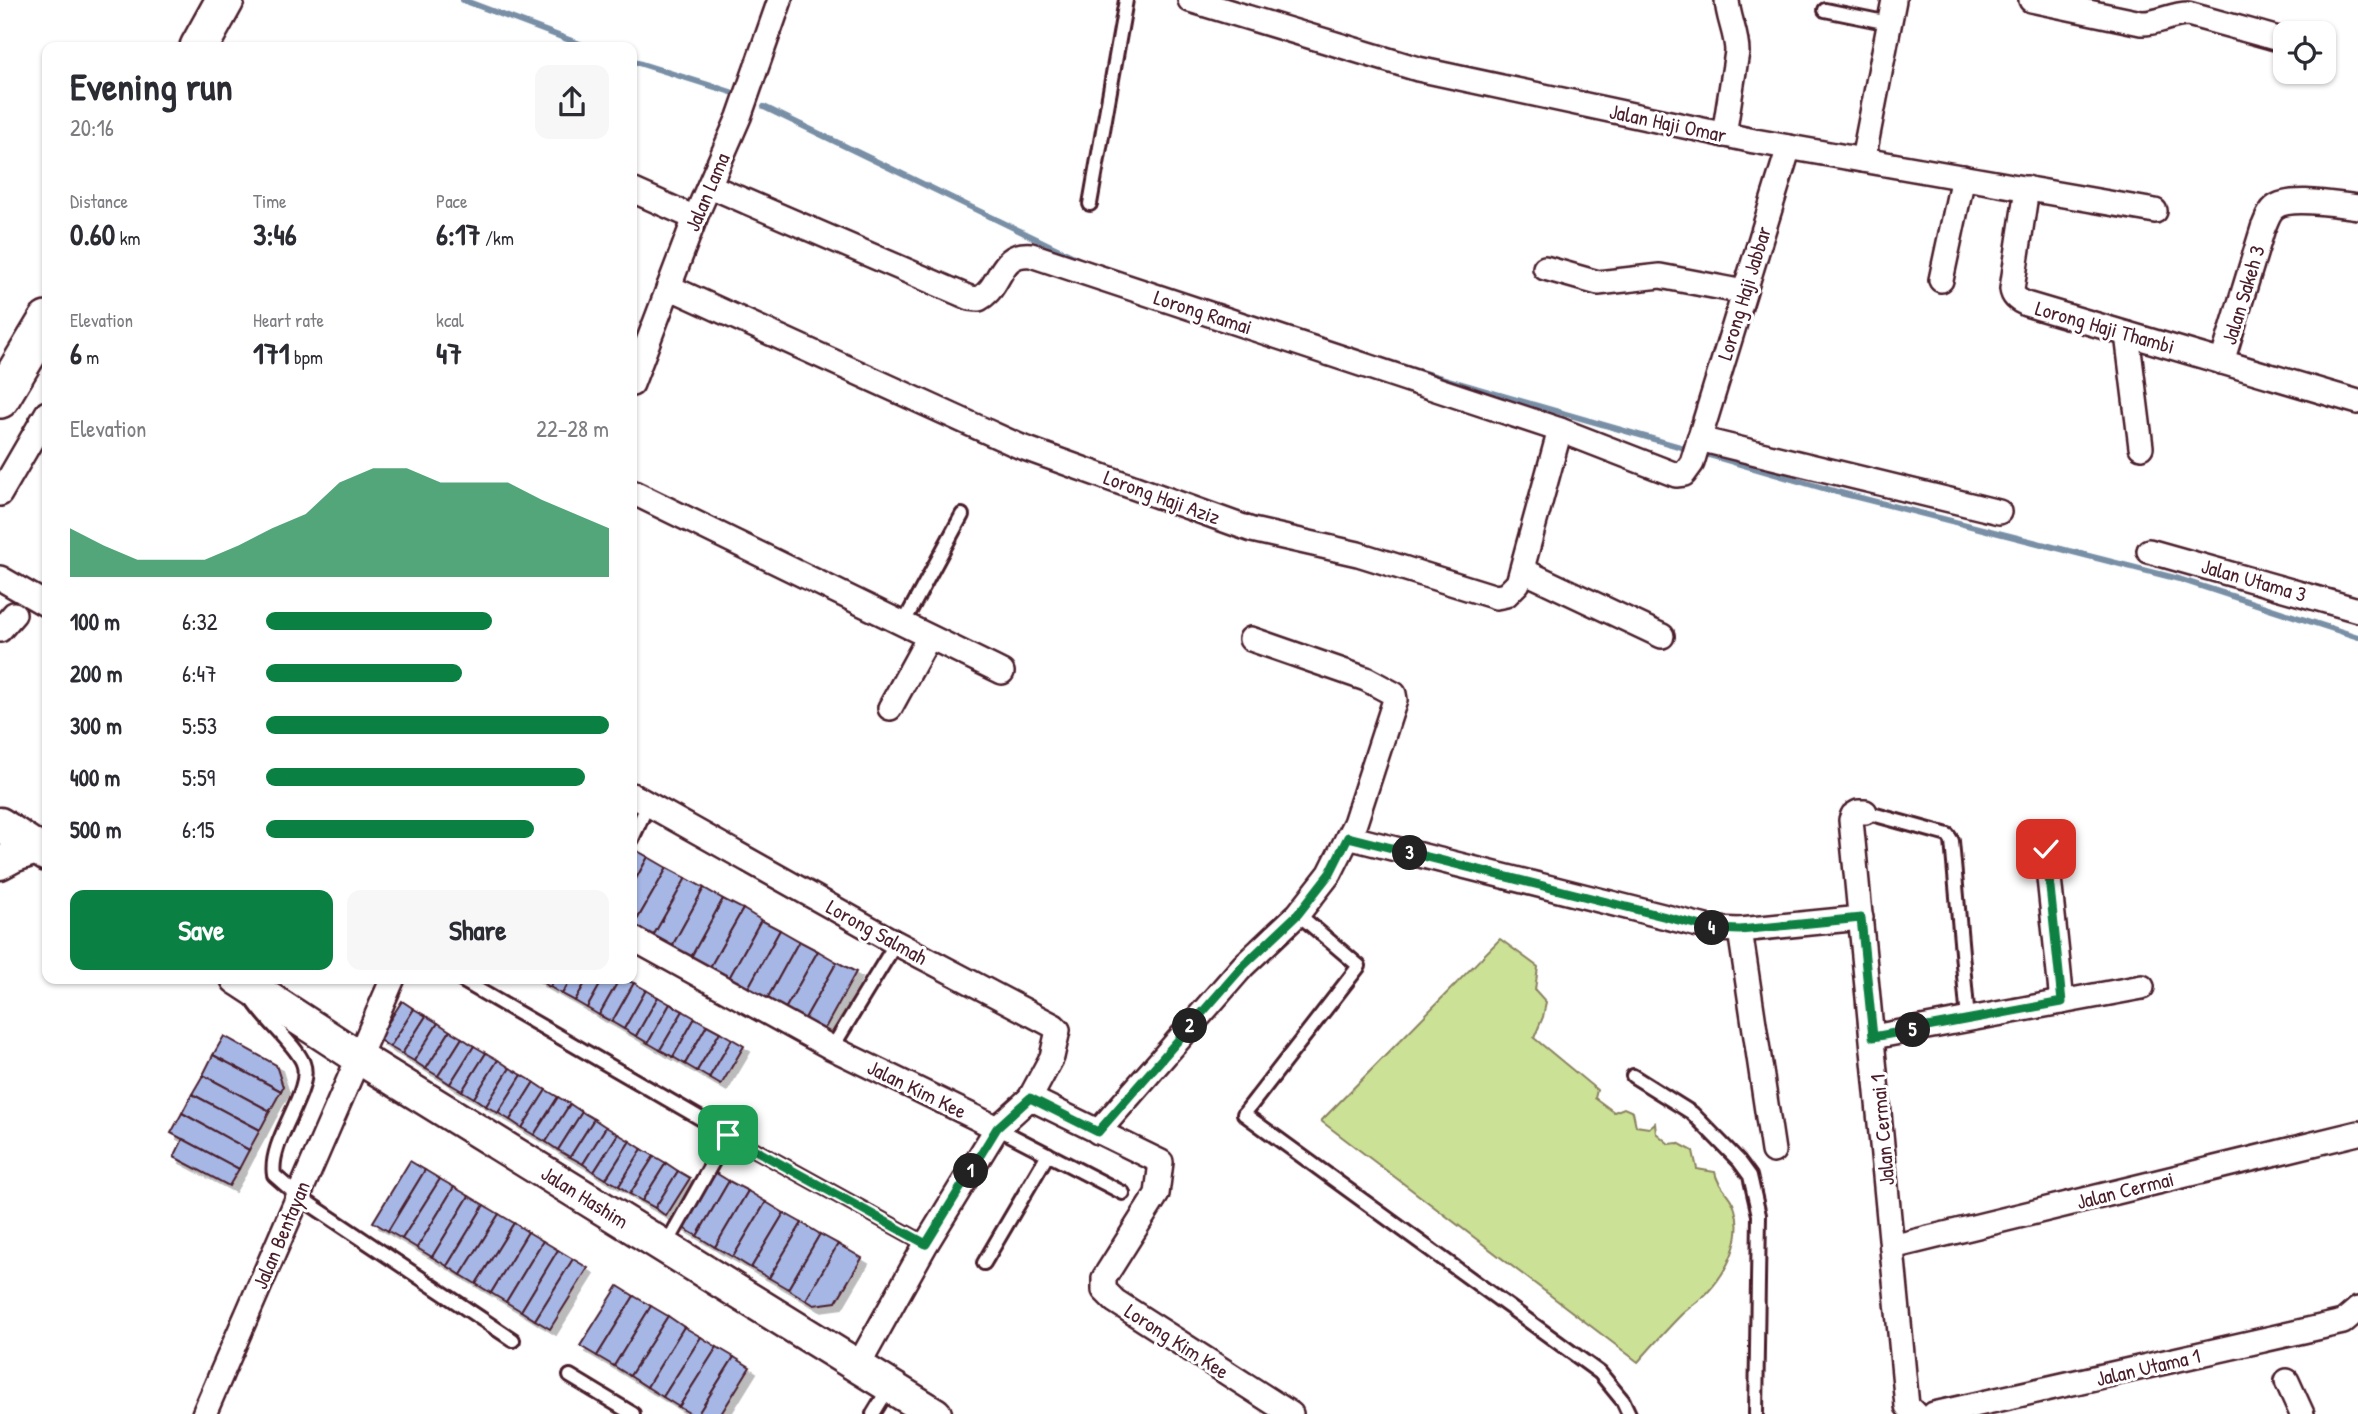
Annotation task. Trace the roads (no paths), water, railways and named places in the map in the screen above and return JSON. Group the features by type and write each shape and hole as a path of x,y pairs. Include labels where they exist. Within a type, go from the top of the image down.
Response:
{"main road":[{"path":"202,42 225,0"},
{"path":"3,388 42,332"}],"street":[{"name":"Jalan Lama","path":"637,369 695,218 739,117 780,0"},
{"name":"Jalan Haji Omar","path":"1190,0 1418,69 1724,135 2155,211"},
{"path":"1724,135 1737,52 1727,0"},
{"path":"1863,160 1894,0"},
{"path":"2031,0 2102,6 2151,23 2176,14 2188,14 2273,37"},
{"name":"Lorong Haji Jabbar","path":"1696,451 1789,147"},
{"path":"1941,280 1963,177"},
{"name":"Lorong Ramai","path":"710,186 970,298 979,299 987,295 1010,259 1018,254 1031,255 1560,430 1676,475 1684,474 1696,451"},
{"name":"Lorong Haji Thambi","path":"2026,188 2013,295 2026,304 2222,362"},
{"path":"637,192 695,218"},
{"name":"Jalan Sakeh 3","path":"2222,362 2263,228 2271,211 2290,202 2358,207"},
{"path":"1545,268 1598,284 1660,276 1744,292"},
{"name":"Lorong Haji Aziz","path":"669,287 1019,446 1252,530 1358,554 1496,597 1506,595 1518,583 1560,430"},
{"path":"2127,334 2141,447"},
{"path":"2222,362 2358,402"},
{"path":"0,494 42,422"},
{"path":"1696,451 1999,512"},
{"path":"637,494 1002,673"},
{"name":"Jalan Utama 3","path":"2150,551 2358,610"},
{"path":"1522,570 1662,636"},
{"path":"0,578 42,602"},
{"path":"890,708 929,637"},
{"path":"858,1366 926,1244 997,1128 1030,1098 1098,1132 1243,966 1298,914 1330,873 1355,823 1395,697 1383,687 1366,679 1251,639"},
{"name":"Lorong Salmah","path":"640,799 896,943 1054,1026 1058,1035 1052,1057 1030,1098"},
{"name":"Jalan Cermai 1","path":"1865,812 1858,811 1851,820 1907,1406 1915,1414"},
{"path":"0,824 42,851"},
{"path":"1348,837 1729,931 1861,918"},
{"path":"2046,849 2062,1002"},
{"path":"0,863 42,851"},
{"path":"1740,930 1773,1151"},
{"name":"Jalan Kim Kee","path":"637,941 832,1048 997,1128"},
{"name":"Jalan Hashim","path":"246,984 358,1057 936,1414"},
{"path":"358,1057 390,984"},
{"path":"1873,1037 2142,987"},
{"name":"Jalan Bentayan","path":"204,1414 358,1057"},
{"name":"Lorong Kim Kee","path":"1098,1132 1161,1162 1157,1194 1104,1278 1104,1290 1115,1301 1291,1414"},
{"name":"Jalan Cermai","path":"1892,1247 2358,1133"},
{"name":"Jalan Utama 1","path":"1934,1414 1997,1407 2343,1322 2358,1309"},
{"path":"2287,1381 2302,1414"}],"lane":[{"path":"1090,204 1126,0"},
{"path":"1825,10 1889,23"},
{"path":"902,624 962,515"},
{"path":"1865,812 1948,835 1952,841 1968,1020"},
{"path":"1298,914 1359,967 1244,1114 1600,1373 1623,1401 1629,1414"},
{"path":"832,1048 896,943"},
{"path":"243,984 262,1014 301,1058 305,1067 304,1081 274,1154 274,1175 298,1196 513,1340"},
{"path":"468,984 728,1135 926,1244"},
{"path":"1633,1076 1692,1114 1739,1161 1750,1177 1759,1215 1756,1414"},
{"path":"997,1128 1123,1193"},
{"path":"665,1247 728,1135"},
{"path":"984,1262 1048,1154"},
{"path":"570,1376 633,1414"},
{"path":"873,1414 890,1386"}],"waterway":[{"path":"463,0 575,42"},
{"path":"637,63 731,92"},
{"path":"764,107 1078,259"},
{"path":"1417,371 1837,492 2179,579 2358,637"}]}
